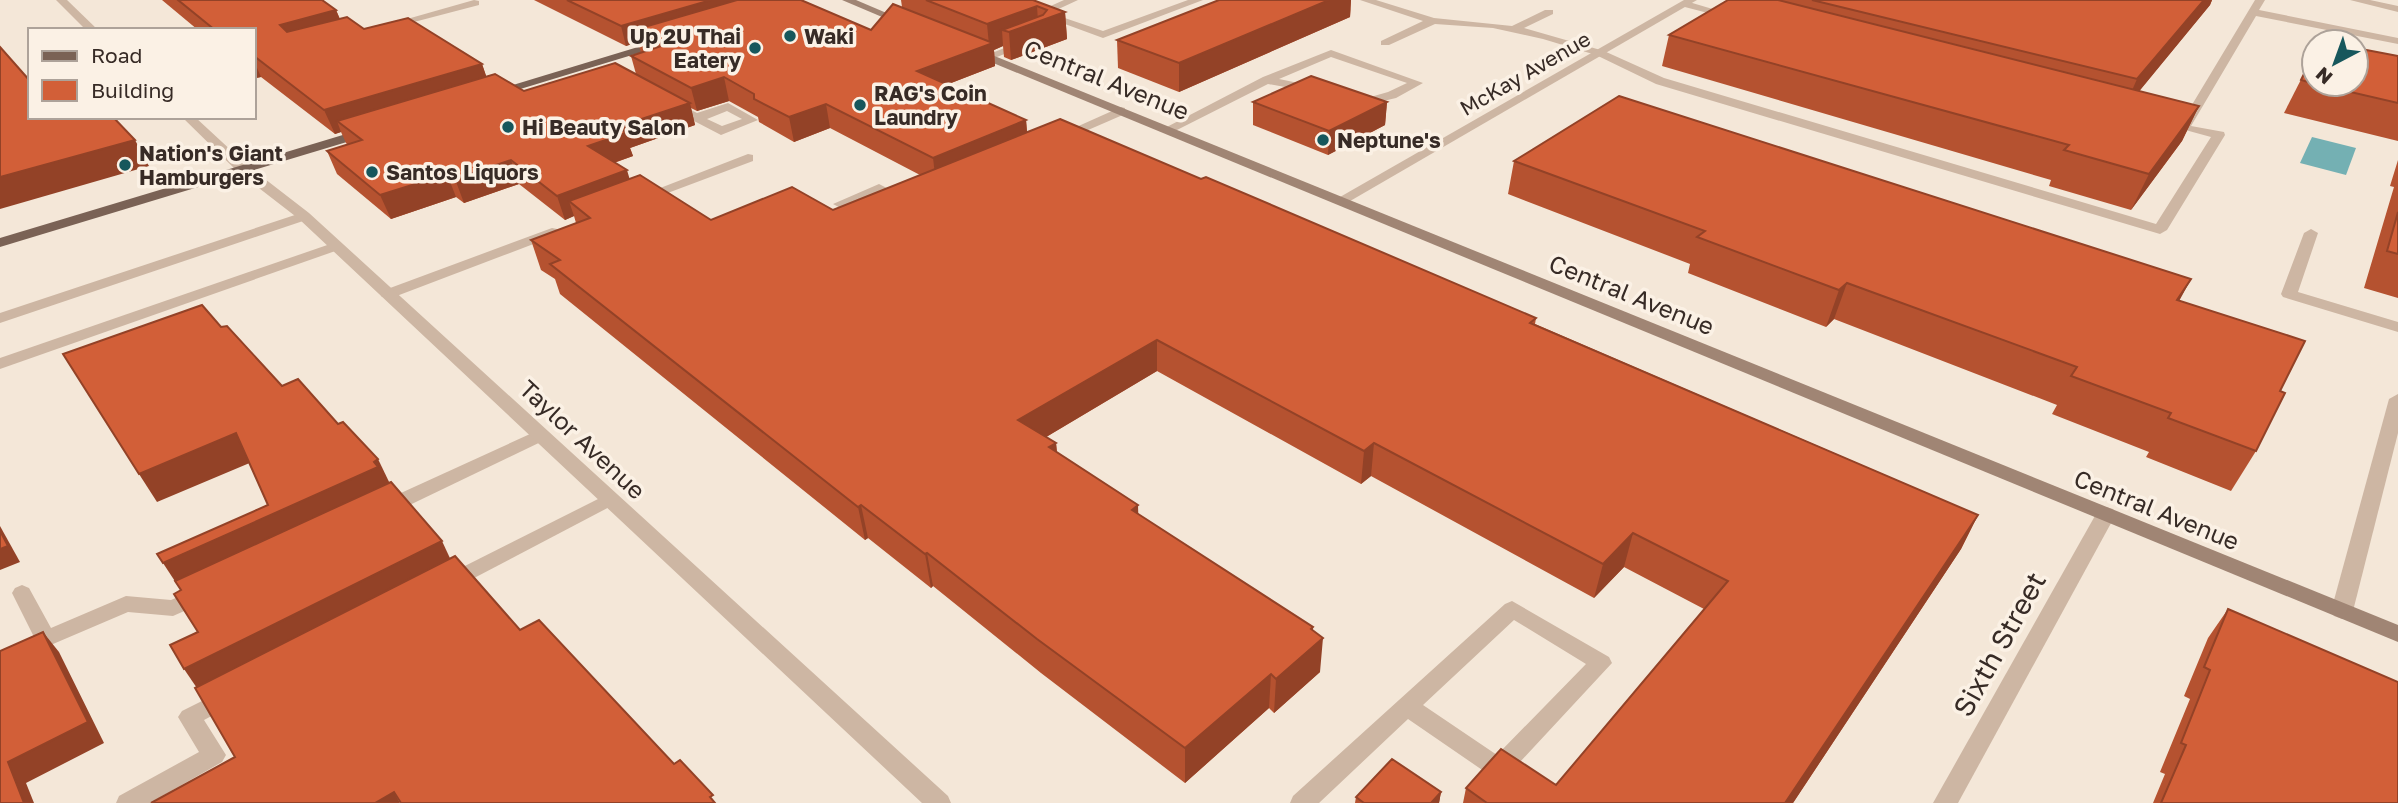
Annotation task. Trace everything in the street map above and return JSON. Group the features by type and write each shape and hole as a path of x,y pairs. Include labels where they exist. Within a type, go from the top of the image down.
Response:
{"main road":[{"path":"478,98 600,66 674,38"},
{"path":"0,243 373,130"}],"street":[{"path":"61,0 91,28"},
{"path":"848,0 923,31"},
{"path":"1073,0 1040,13 1103,35 1198,0"},
{"path":"1365,0 1433,21 1493,24 1600,52 1660,81 2160,230 2219,135 2178,127 2260,0"},
{"path":"2355,0 2398,9"},
{"path":"1688,2 1745,20"},
{"name":"McKay Avenue","path":"1340,201 1688,2"},
{"path":"374,30 475,3"},
{"path":"1514,29 1549,12"},
{"path":"2254,12 2398,41"},
{"path":"1385,43 1433,21"},
{"path":"1052,33 1075,25"},
{"path":"988,57 1040,38"},
{"name":"Central Avenue","path":"962,46 2398,634"},
{"path":"1167,130 1267,80 1331,53 1416,83 1392,95 1357,105 1344,101"},
{"path":"1267,80 1306,87 1332,96"},
{"path":"662,100 696,118"},
{"path":"1046,144 1121,111"},
{"name":"Taylor Avenue","path":"190,119 243,169 304,216 939,803"},
{"path":"632,202 748,158"},
{"path":"879,188 915,201 884,214 869,220 841,204 879,188"},
{"path":"0,318 304,216"},
{"path":"388,294 568,226"},
{"path":"2311,233 2289,294 2398,327"},
{"path":"0,364 336,246"},
{"path":"2342,611 2398,399"},
{"path":"370,516 541,435"},
{"path":"425,595 610,499"},
{"name":"Sixth Street","path":"1945,803 2106,514"},
{"path":"22,593 46,639 127,604 173,608 222,585"},
{"path":"1302,803 1407,706 1512,609 1601,663 1499,769 1407,706"},
{"path":"128,803 214,755 190,717 252,685"}],"water":[{"path":"2312,137 2356,148 2346,175 2300,163"}],"building":[{"path":"178,0 322,0 336,10 280,25 287,32 347,17 364,29 408,18 482,64 324,110 256,58 256,28 213,28"},
{"path":"567,0 711,0 621,26"},
{"path":"737,0 801,0 871,30 893,4 993,43 917,71 1026,120 933,158 826,104 789,117 754,99 754,94 724,77 691,88 631,56 664,45 634,30"},
{"path":"926,0 1033,0 1065,12 1009,32 1002,30 1043,15 1047,10 1037,6 987,24"},
{"path":"1219,0 1329,0 1179,63 1117,40"},
{"path":"1728,0 1778,0 2199,106 2149,174 2064,150 2069,145 1669,35"},
{"path":"1812,0 2204,0 2137,79"},
{"path":"0,47 28,79 28,119 115,119 135,140 0,177"},
{"path":"2370,51 2398,56 2398,103 2370,97"},
{"path":"615,63 690,103 617,127 626,133 588,146 627,170 557,196 511,160 455,179 447,174 380,195 327,151 362,140 337,121 495,74 524,91"},
{"path":"1311,76 1387,102 1329,131 1253,102"},
{"path":"1619,96 2191,279 2177,300 2305,341 2280,391 2285,393 2256,451 2168,418 2171,413 2071,376 2077,367 1847,283 1839,290 1697,237 1705,231 1514,161"},
{"path":"1060,119 1201,179 1206,177 1536,318 1530,323 1978,515 1785,803 1487,803 1466,788 1501,749 1556,785 1728,581 1633,533 1603,564 1374,443 1364,451 1157,340 1018,420 1056,443 1049,447 1138,505 1132,510 1313,627 1311,629 1323,638 1276,679 1271,674 1185,748 1037,639 927,553 861,505 858,507 550,264 560,260 531,240 590,218 569,201 640,175 711,220 792,187 833,210"},
{"path":"2398,212 2398,254 2387,251"},
{"path":"202,305 221,327 227,326 282,386 298,379 338,424 343,422 378,459 374,462 378,467 163,563 157,554 268,505 236,433 139,474 63,354"},
{"path":"391,482 442,541 184,669 170,645 198,632 174,594 181,590 175,581"},
{"path":"0,531 8,546 0,549"},
{"path":"455,556 520,630 539,620 674,764 680,760 713,795 710,797 715,803 401,803 394,792 375,803 151,803 235,757 195,688"},
{"path":"2228,609 2398,682 2398,803 2161,803 2186,745 2181,743 2210,670 2204,667"},
{"path":"43,632 88,722 8,762 24,803 0,803 0,651"},
{"path":"1392,759 1441,792 1431,803 1364,803 1356,797"}],"place":[{"name":"Waki","path":"790,36"},
{"name":"Up 2U Thai Eatery","path":"755,48"},
{"name":"RAG's Coin Laundry","path":"860,105"},
{"name":"Hi Beauty Salon","path":"508,127"},
{"name":"Neptune's","path":"1323,140"},
{"name":"Nation's Giant Hamburgers","path":"125,165"},
{"name":"Santos Liquors","path":"372,172"}]}
